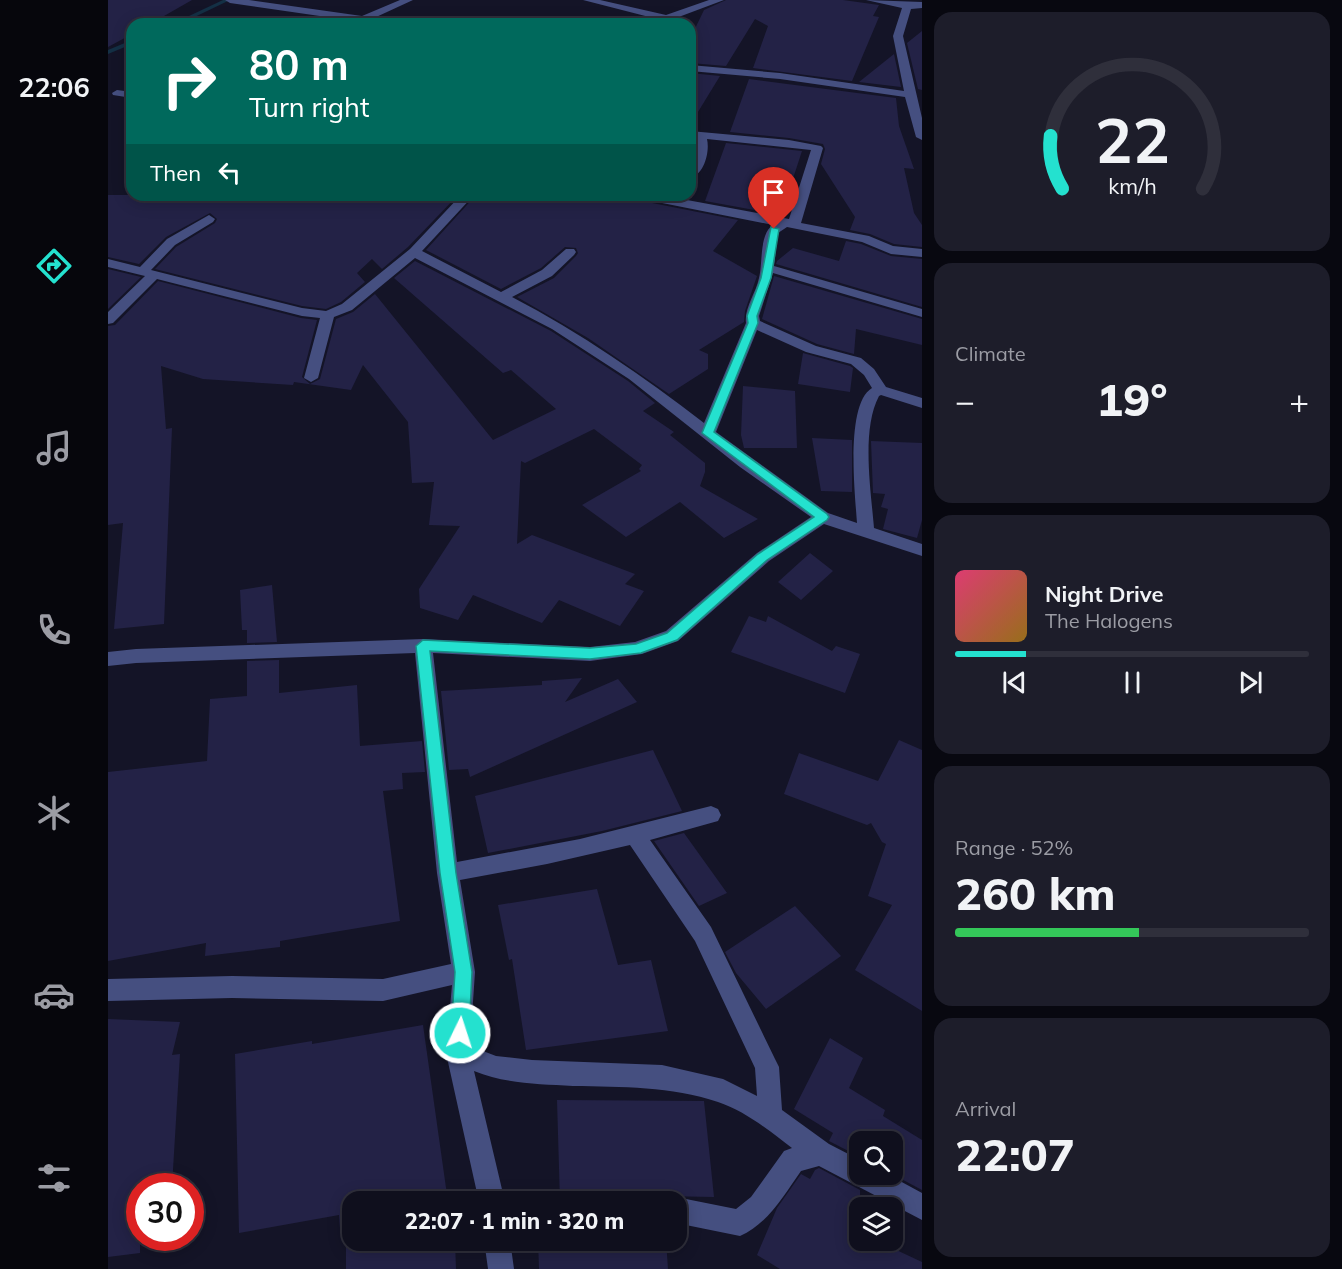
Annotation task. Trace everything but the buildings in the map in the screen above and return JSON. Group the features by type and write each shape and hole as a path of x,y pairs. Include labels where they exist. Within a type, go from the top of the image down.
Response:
{"street":[{"path":"232,0 355,18"},
{"path":"366,18 408,0"},
{"path":"588,0 666,18 718,0"},
{"path":"871,0 907,6 922,5"},
{"path":"907,6 898,36 910,95 922,137"},
{"path":"282,18 312,13"},
{"path":"696,69 780,76 910,95"},
{"path":"117,93 126,94"},
{"path":"696,135 704,149 696,167"},
{"path":"696,135 789,143 817,148 791,223"},
{"path":"108,263 302,312 328,315 347,307 414,252 462,201"},
{"path":"674,201 865,239 891,250 922,253"},
{"path":"108,320 171,242 209,219"},
{"path":"708,433 753,323 752,316 768,268 772,233 774,229 791,223"},
{"path":"414,252 504,296 557,326 634,376 822,517 922,550"},
{"path":"504,296 547,273 570,252"},
{"path":"768,268 809,278 893,307 922,313"},
{"path":"310,378 328,315"},
{"path":"753,323 811,349 856,361 868,372 881,390 922,403"},
{"path":"867,532 861,473 862,453 867,406 872,394 881,390"},
{"path":"108,659 136,656 423,646 590,654 636,649 672,636 763,557 822,517"},
{"path":"423,646 448,873 464,972 458,1053 489,1191"},
{"path":"448,873 496,866 635,836 711,815"},
{"path":"635,836 703,934 713,954 767,1066 771,1116"},
{"path":"108,990 232,987 383,990 464,972"},
{"path":"458,1053 496,1068 662,1077 723,1091 771,1116 820,1153 849,1168"},
{"path":"687,1212 740,1222 760,1206 793,1160 820,1153"},
{"path":"881,1185 922,1207"},
{"path":"499,1251 501,1269"}],"waterway":[{"path":"188,18 227,0"},
{"path":"108,52 126,44"}],"route":[{"path":"460,1033 464,972 448,873 423,646 590,654 636,649 672,636 763,557 822,517 708,433 753,323 752,316 766,278 774,229"}]}
